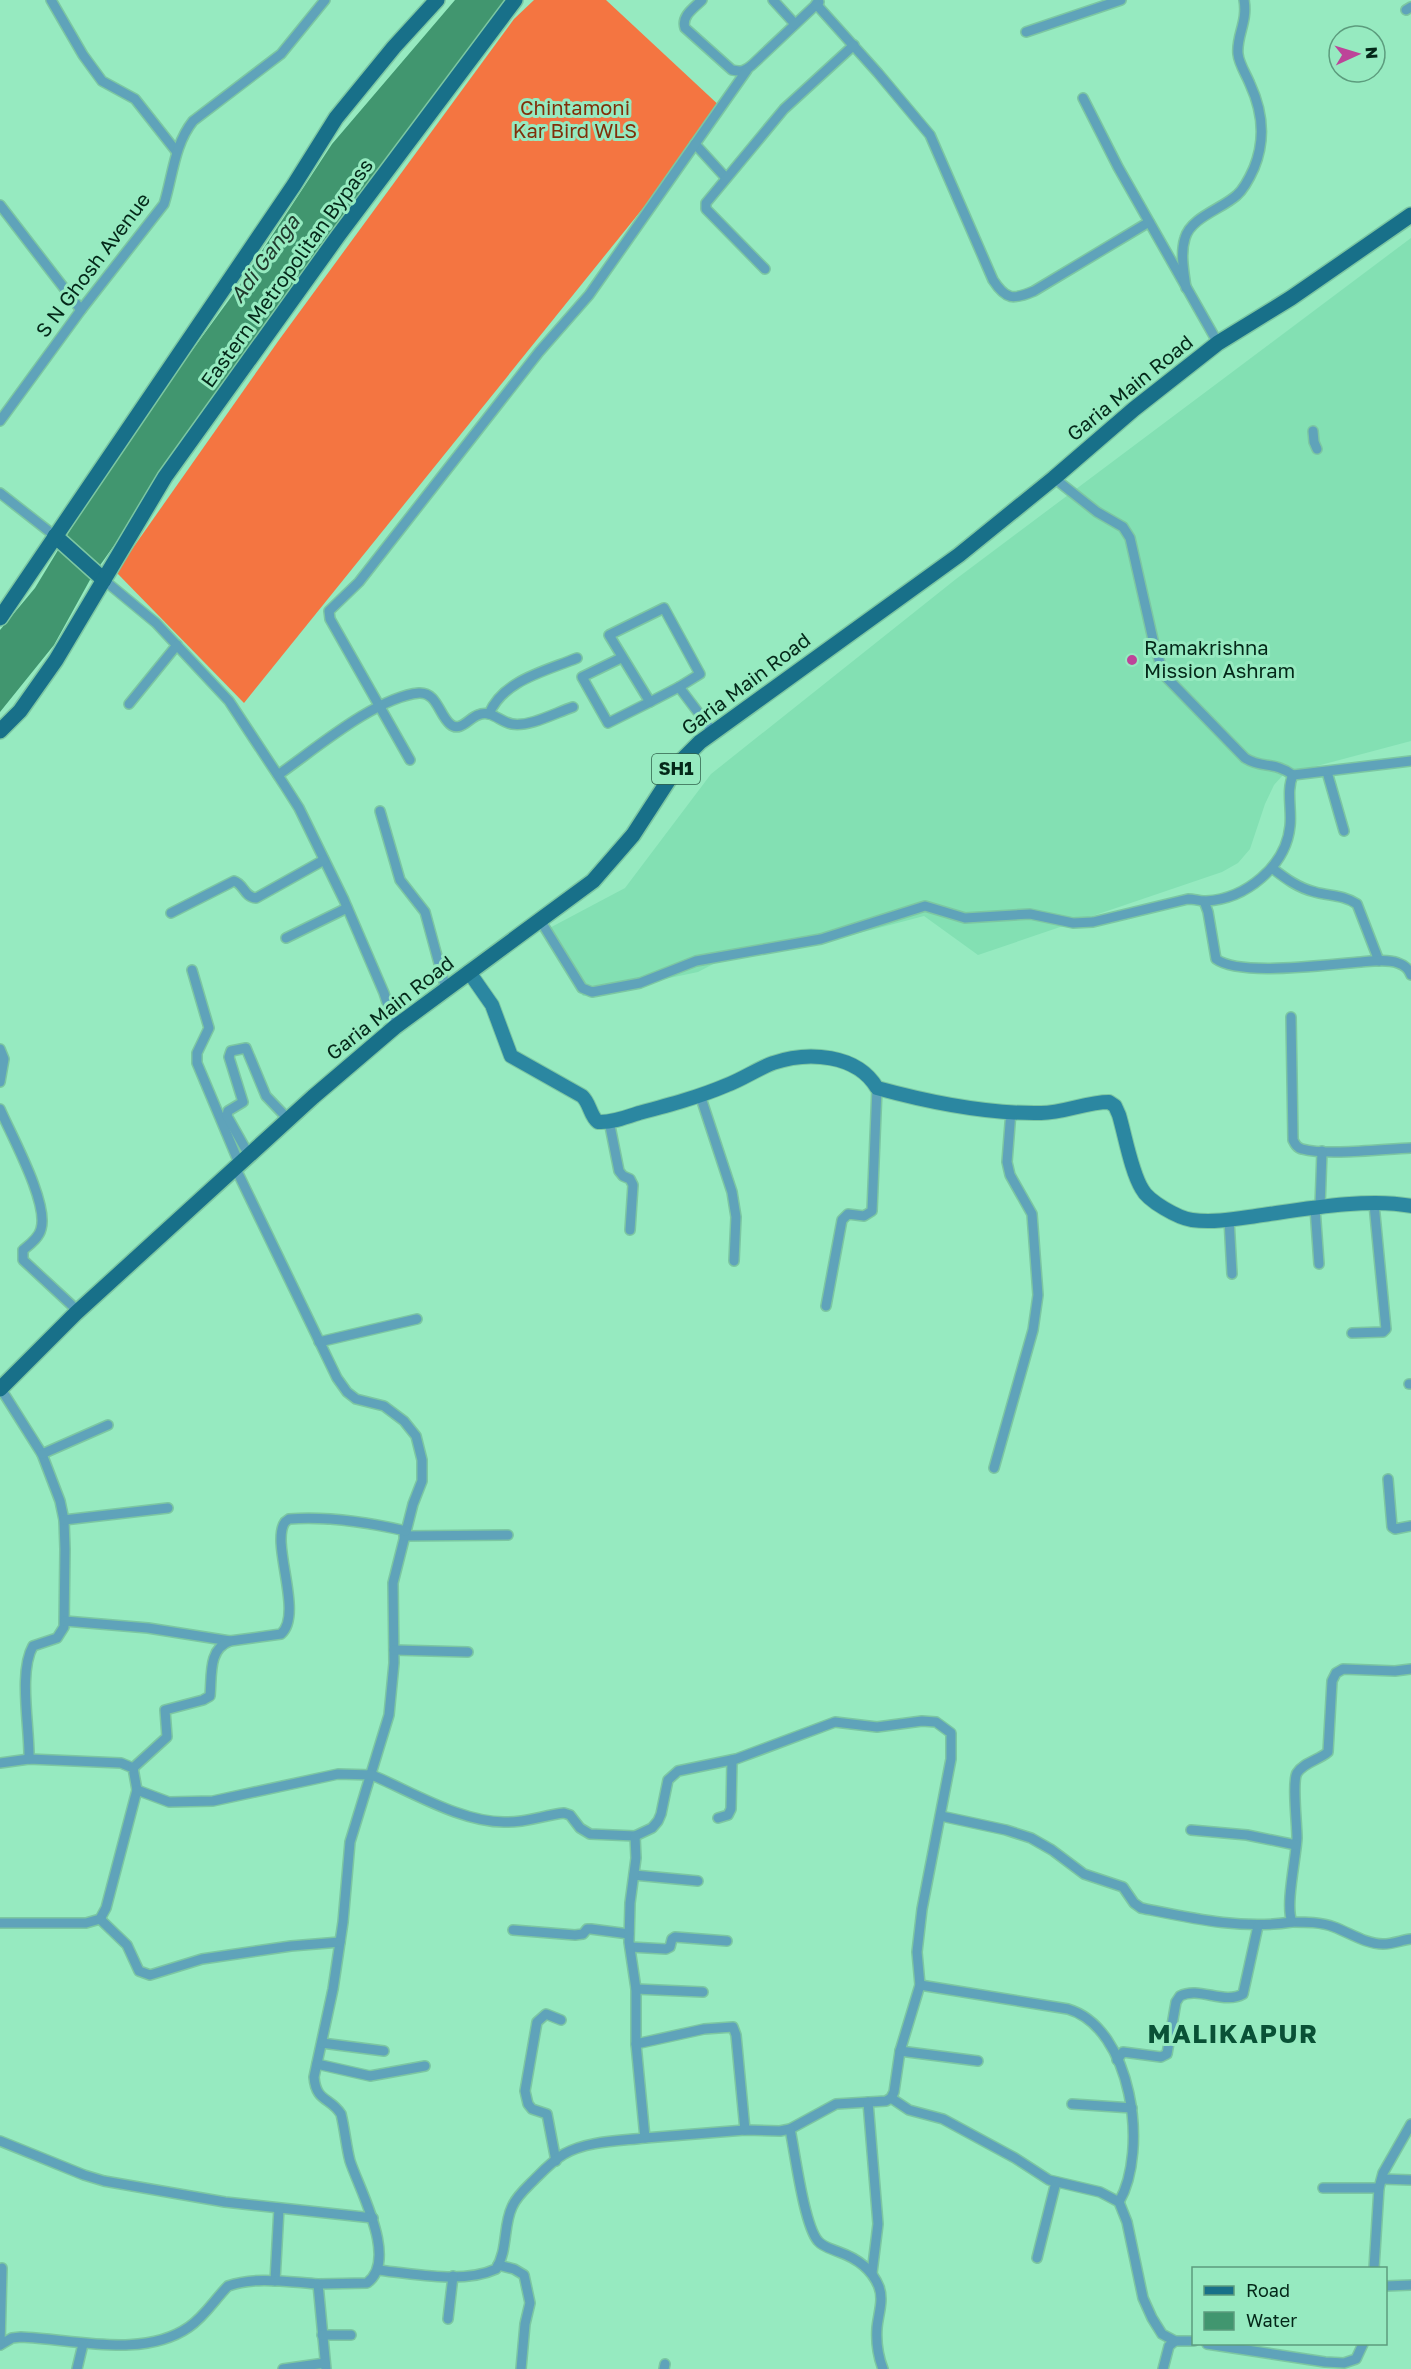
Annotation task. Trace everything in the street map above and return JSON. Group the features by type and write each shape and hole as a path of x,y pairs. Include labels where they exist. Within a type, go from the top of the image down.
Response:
{"main road":[{"name":"Eastern Metropolitan Bypass","path":"0,618 294,185 336,118 394,47 437,0"},
{"name":"Eastern Metropolitan Bypass","path":"0,731 20,711 46,674 165,477 338,236 515,0"},
{"name":"Garia Main Road","path":"0,1389 78,1311 288,1119 395,1027 593,881 633,835 681,761 713,732 959,555 1134,409 1218,343 1291,298 1411,215"},
{"path":"55,536 104,580"}],"street":[{"path":"51,0 83,55 102,81 135,99 176,150"},
{"name":"S N Ghosh Avenue","path":"0,421 81,310 164,204 176,150 183,133 194,121 281,54 325,0"},
{"path":"702,0 685,16 683,22 685,28 732,70 740,72 747,70"},
{"path":"773,0 795,24"},
{"path":"1026,32 1121,0"},
{"path":"1186,288 1182,260 1183,244 1187,232 1239,193 1254,167 1261,146 1263,126 1260,108 1238,51 1246,20 1244,0"},
{"path":"410,760 330,619 329,611 359,582 538,352 589,295 747,70 818,2 930,135 993,280 1002,294 1020,297 1034,291 1149,222"},
{"path":"765,269 706,209 706,203 784,109 854,45"},
{"path":"1083,98 1118,167 1218,343"},
{"path":"695,144 726,178"},
{"path":"0,205 81,310"},
{"path":"1313,431 1317,449"},
{"path":"1054,478 1097,512 1123,527 1130,538 1154,645 1164,675 1245,758 1252,763 1278,765 1293,775 1411,761"},
{"path":"0,493 55,536"},
{"path":"104,580 156,623 229,701 299,808 347,908 384,993 395,1027"},
{"path":"621,658 582,677 606,722 650,702 700,674 663,608 609,635 650,702"},
{"path":"129,704 177,645"},
{"path":"489,714 494,702 512,686 577,658"},
{"path":"679,687 713,732"},
{"path":"278,776 379,705 421,693 431,696 450,724 457,727 478,715 489,714 508,724 521,725 573,707"},
{"path":"1327,772 1344,831"},
{"path":"540,920 582,988 592,992 640,982 696,961 720,955 789,945 842,934 882,918 925,906 965,918 1030,914 1074,923 1107,919 1188,899 1204,901 1246,890 1280,858 1290,827 1290,783 1293,775"},
{"path":"380,811 400,880 425,912 446,989"},
{"path":"171,913 234,881 239,883 248,896 256,898 324,860"},
{"path":"1272,868 1302,888 1341,896 1357,904 1378,961"},
{"path":"1204,901 1216,958 1221,963 1271,968 1378,961 1398,963 1408,969 1411,975"},
{"path":"286,938 347,908"},
{"path":"0,2345 12,2338 21,2337 83,2344 142,2344 163,2340 191,2326 228,2286 236,2283 275,2281 361,2285 371,2280 378,2270 373,2218 350,2158 341,2114 337,2108 320,2097 314,2088 314,2078 331,2005 350,1842 356,1816 372,1775 389,1715 394,1650 393,1583 413,1504 422,1481 422,1460 416,1436 404,1421 384,1406 356,1399 346,1392 320,1342 197,1063 197,1053 208,1028 192,970"},
{"path":"469,972 492,1005 511,1056 582,1096 594,1119 598,1122 609,1121 700,1095 730,1084 773,1063 802,1058 842,1060 858,1067 871,1078 878,1088 872,1211 864,1216 848,1214 842,1220 826,1306"},
{"path":"1291,1017 1293,1140 1296,1146 1300,1149 1322,1151 1411,1148"},
{"path":"241,1162 227,1116 228,1111 243,1102 229,1057 231,1051 246,1048 266,1096 288,1119"},
{"path":"0,1049 4,1059 0,1082"},
{"path":"878,1088 937,1102 1042,1113 1109,1102 1115,1106 1119,1115 1143,1192 1181,1217 1203,1221 1228,1220 1318,1208 1374,1204 1411,1206"},
{"path":"700,1095 732,1192 736,1217 734,1261"},
{"path":"0,1109 3,1126 34,1186 42,1222 39,1233 23,1251 23,1260 78,1311"},
{"path":"994,1468 1036,1315 1038,1295 1032,1214 1010,1175 1007,1162 1011,1111"},
{"path":"609,1121 620,1171 623,1176 630,1179 633,1185 630,1230"},
{"path":"1319,1264 1318,1208 1322,1151"},
{"path":"1352,1333 1383,1332 1386,1329 1374,1204"},
{"path":"1228,1220 1232,1274"},
{"path":"320,1342 417,1319"},
{"path":"0,1389 42,1454 53,1479 64,1520 65,1621 62,1633 57,1638 33,1646 30,1651 26,1696 29,1759"},
{"path":"42,1454 108,1425"},
{"path":"1388,1479 1392,1527 1395,1529 1411,1526"},
{"path":"64,1520 168,1508"},
{"path":"65,1621 148,1628 230,1641 281,1634 288,1625 288,1583 280,1536 285,1522 289,1519 328,1518 374,1524 405,1534 508,1535"},
{"path":"134,1768 167,1737 165,1710 210,1696 214,1655 218,1648 230,1641"},
{"path":"394,1650 468,1652"},
{"path":"1292,1922 1290,1906 1296,1845 1296,1777 1301,1768 1320,1759 1328,1752 1332,1681 1336,1673 1343,1669 1395,1671 1411,1669"},
{"path":"137,1790 169,1802 213,1801 338,1774 372,1775 462,1814 492,1822 522,1821 564,1813 570,1815 580,1828 590,1834 635,1836 652,1828 658,1821 668,1780 674,1774 695,1767 732,1760 836,1722 877,1727 922,1721 936,1722 951,1733 952,1741 941,1816 922,1909 917,1952 920,1985 900,2051 894,2092 891,2098 886,2101 828,2106 790,2129 645,2138 594,2144 564,2154 518,2196 512,2206 496,2269 485,2274 453,2276 378,2270"},
{"path":"0,1763 29,1759 121,1763 134,1768"},
{"path":"718,1818 728,1815 731,1809 732,1760"},
{"path":"0,1923 86,1923 100,1919 106,1908 137,1790 134,1768"},
{"path":"941,1816 1006,1830 1031,1838 1052,1850 1084,1874 1123,1887 1134,1903 1141,1908 1240,1925 1258,1926 1292,1922 1327,1925 1379,1944 1391,1944 1411,1939"},
{"path":"1191,1830 1247,1835 1296,1845"},
{"path":"635,1836 636,1857 629,1934 636,1989 636,2044 645,2138"},
{"path":"634,1875 698,1881"},
{"path":"100,1919 127,1945 139,1971 150,1975 202,1959 291,1946 340,1942"},
{"path":"1117,2060 1123,2052 1161,2057 1167,2054 1176,2002 1180,1996 1192,1994 1235,1997 1243,1994 1258,1926"},
{"path":"513,1930 575,1935 584,1934 587,1929 591,1929 629,1934"},
{"path":"630,1947 666,1949 670,1947 675,1937 727,1941"},
{"path":"920,1985 1068,2008 1081,2013 1099,2029 1117,2060 1132,2108 1134,2134 1130,2166 1127,2186 1119,2202"},
{"path":"636,1989 703,1992"},
{"path":"555,2161 548,2114 532,2109 528,2104 525,2091 537,2022 546,2014 561,2020"},
{"path":"636,2044 704,2029 733,2027 736,2035 745,2130"},
{"path":"322,2043 384,2051"},
{"path":"900,2051 978,2061"},
{"path":"316,2064 370,2076 424,2066"},
{"path":"891,2098 909,2110 943,2119 1056,2182 1101,2192 1119,2202 1127,2222 1143,2298 1162,2334 1175,2340 1192,2342"},
{"path":"868,2102 878,2217 872,2273"},
{"path":"1072,2104 1132,2108"},
{"path":"1374,2267 1380,2184 1411,2124"},
{"path":"790,2129 806,2210 818,2241 823,2246 860,2262 872,2273 881,2293 877,2344 883,2369"},
{"path":"0,2141 104,2181 225,2202 373,2218"},
{"path":"1323,2188 1411,2180"},
{"path":"1037,2258 1056,2182"},
{"path":"275,2281 279,2208"},
{"path":"498,2265 514,2269 524,2275 527,2288 530,2303 525,2324 521,2369"},
{"path":"0,2345 2,2268"},
{"path":"448,2319 453,2276"},
{"path":"283,2369 325,2366 318,2284"},
{"path":"1387,2286 1411,2285"},
{"path":"322,2335 351,2335"},
{"path":"1163,2369 1169,2346 1175,2340"},
{"path":"77,2369 83,2344"},
{"path":"1219,2345 1344,2363 1356,2359 1362,2345"}],"shaded area":[{"name":"Ramakrishna Mission Ashram","path":"1411,238 1411,741 1283,775 1274,785 1265,804 1250,849 1238,863 1222,872 978,955 924,916 810,946 721,960 698,972 583,996 542,932 625,888 711,774 956,579"}],"green space":[{"name":"Chintamoni Kar Bird WLS","path":"534,0 606,0 723,109 244,703 116,572 279,340 514,19"}],"water":[{"name":"Adi Ganga","path":"455,0 506,0 336,232 91,578 54,645 0,712 0,630 35,588 117,453 237,289 332,144"}],"place":[{"name":"Ramakrishna Mission Ashram","path":"1132,660"}],"district":[{"name":"MALIKAPUR","path":"1233,2034"}]}
